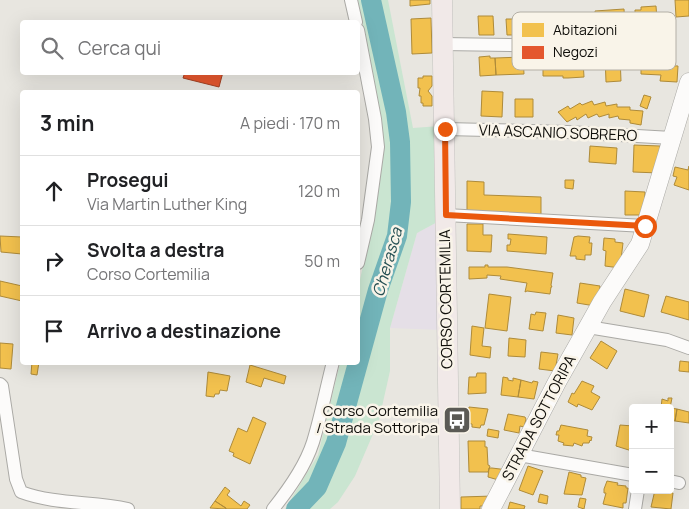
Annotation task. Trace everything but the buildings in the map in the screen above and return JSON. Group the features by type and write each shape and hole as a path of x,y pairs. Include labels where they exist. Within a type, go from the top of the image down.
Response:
{"main road":[{"name":"CORSO CORTEMILIA","path":"442,0 450,509"}],"street":[{"path":"352,0 356,20"},
{"path":"360,40 376,120 378,147 363,219 360,245"},
{"path":"442,44 512,45"},
{"name":"STRADA SOTTORIPA","path":"491,509 602,302 640,244 689,82"},
{"name":"VIA ASCANIO SOBRERO","path":"445,129 567,132 672,138"},
{"path":"446,215 645,226"},
{"path":"588,327 667,340 689,348"},
{"path":"272,509 287,491 312,444 332,365"},
{"path":"0,384 2,386 10,432 16,479 21,492 37,498 84,504 108,504 128,509"},
{"path":"519,455 629,474"},
{"path":"635,509 637,494"}],"shaded area":[{"path":"441,220 442,330 390,328 417,233"}],"green space":[{"path":"358,0 388,0 413,128 440,126 441,220 417,233 390,328 390,371 379,420 355,476 338,502 330,509 285,509 318,455 340,365 360,365 360,279 375,214 383,147 382,126"}],"waterway":[{"name":"Cherasca","path":"360,356 378,290 397,236 401,202 400,142 396,112 371,0"},
{"name":"Cherasca","path":"296,509 317,487 336,443 357,365"}],"place":[{"name":"Corso Cortemilia / Strada Sottoripa","path":"457,420"}],"route":[{"path":"445,129 446,215 645,226"}]}
